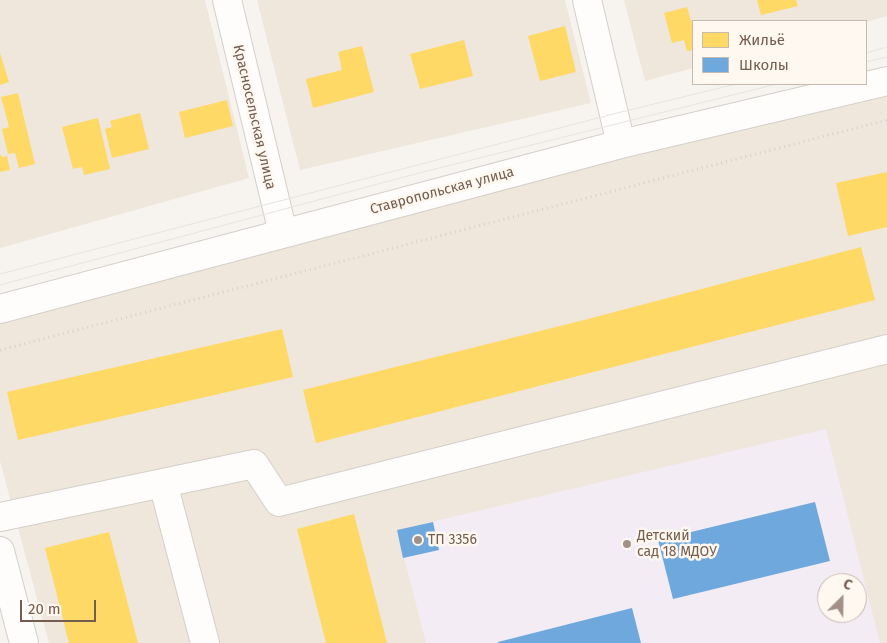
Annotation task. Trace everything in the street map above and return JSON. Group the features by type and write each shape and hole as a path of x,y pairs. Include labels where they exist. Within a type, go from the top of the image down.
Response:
{"street":[{"name":"Красносельская улица","path":"226,0 283,233"},
{"path":"587,0 621,144"},
{"name":"Ставропольская улица","path":"0,309 621,144 887,81"},
{"path":"0,517 254,464 279,502 887,349"},
{"path":"163,483 205,643"},
{"path":"0,550 24,643"}],"path":[{"path":"0,350 887,120"}],"shaded area":[{"path":"0,0 205,0 249,178 0,248"},
{"path":"257,0 565,0 591,103 300,170"},
{"path":"624,0 887,0 887,16 867,22 867,20 692,20 692,68 645,81"},
{"path":"887,89 887,643 49,643 0,461 0,315"},
{"name":"Детский сад 18 МДОУ","path":"826,429 862,573 817,573 817,623 867,623 867,591 880,643 426,643 397,530"}],"building: Жильё":[{"path":"757,0 796,0 798,6 761,15"},
{"path":"687,7 692,21 692,50 687,51 684,40 672,43 664,13"},
{"path":"565,26 576,72 540,81 528,36"},
{"path":"464,40 473,76 420,89 410,54"},
{"path":"362,46 374,92 313,108 306,79 342,70 338,52"},
{"path":"0,53 9,82 0,85"},
{"path":"18,93 35,164 19,168 15,153 8,154 2,129 9,127 1,97"},
{"path":"227,100 233,126 185,138 179,112"},
{"path":"140,113 149,149 112,158 105,129 112,127 110,121"},
{"path":"98,118 110,169 84,175 82,167 73,169 62,127"},
{"path":"0,154 2,157 7,156 10,170 0,172"},
{"path":"887,172 887,227 848,236 836,183"},
{"path":"861,247 875,300 316,443 303,390 584,320"},
{"path":"282,329 293,377 18,440 7,392"},
{"path":"354,514 387,643 326,643 297,529"},
{"path":"109,532 138,643 69,643 45,548"}],"building: Школы":[{"path":"815,502 830,561 673,599 658,540"},
{"name":"ТП 3356","path":"433,522 439,550 403,558 397,530"},
{"path":"632,608 641,643 498,643 498,642"}],"tram line":[{"path":"867,53 887,47"},
{"path":"867,62 887,57"},
{"path":"0,274 613,114 732,85"},
{"path":"0,285 423,172 773,85"}],"place":[{"name":"ТП 3356","path":"418,540"},
{"name":"Детский сад 18 МДОУ","path":"627,544"}]}
